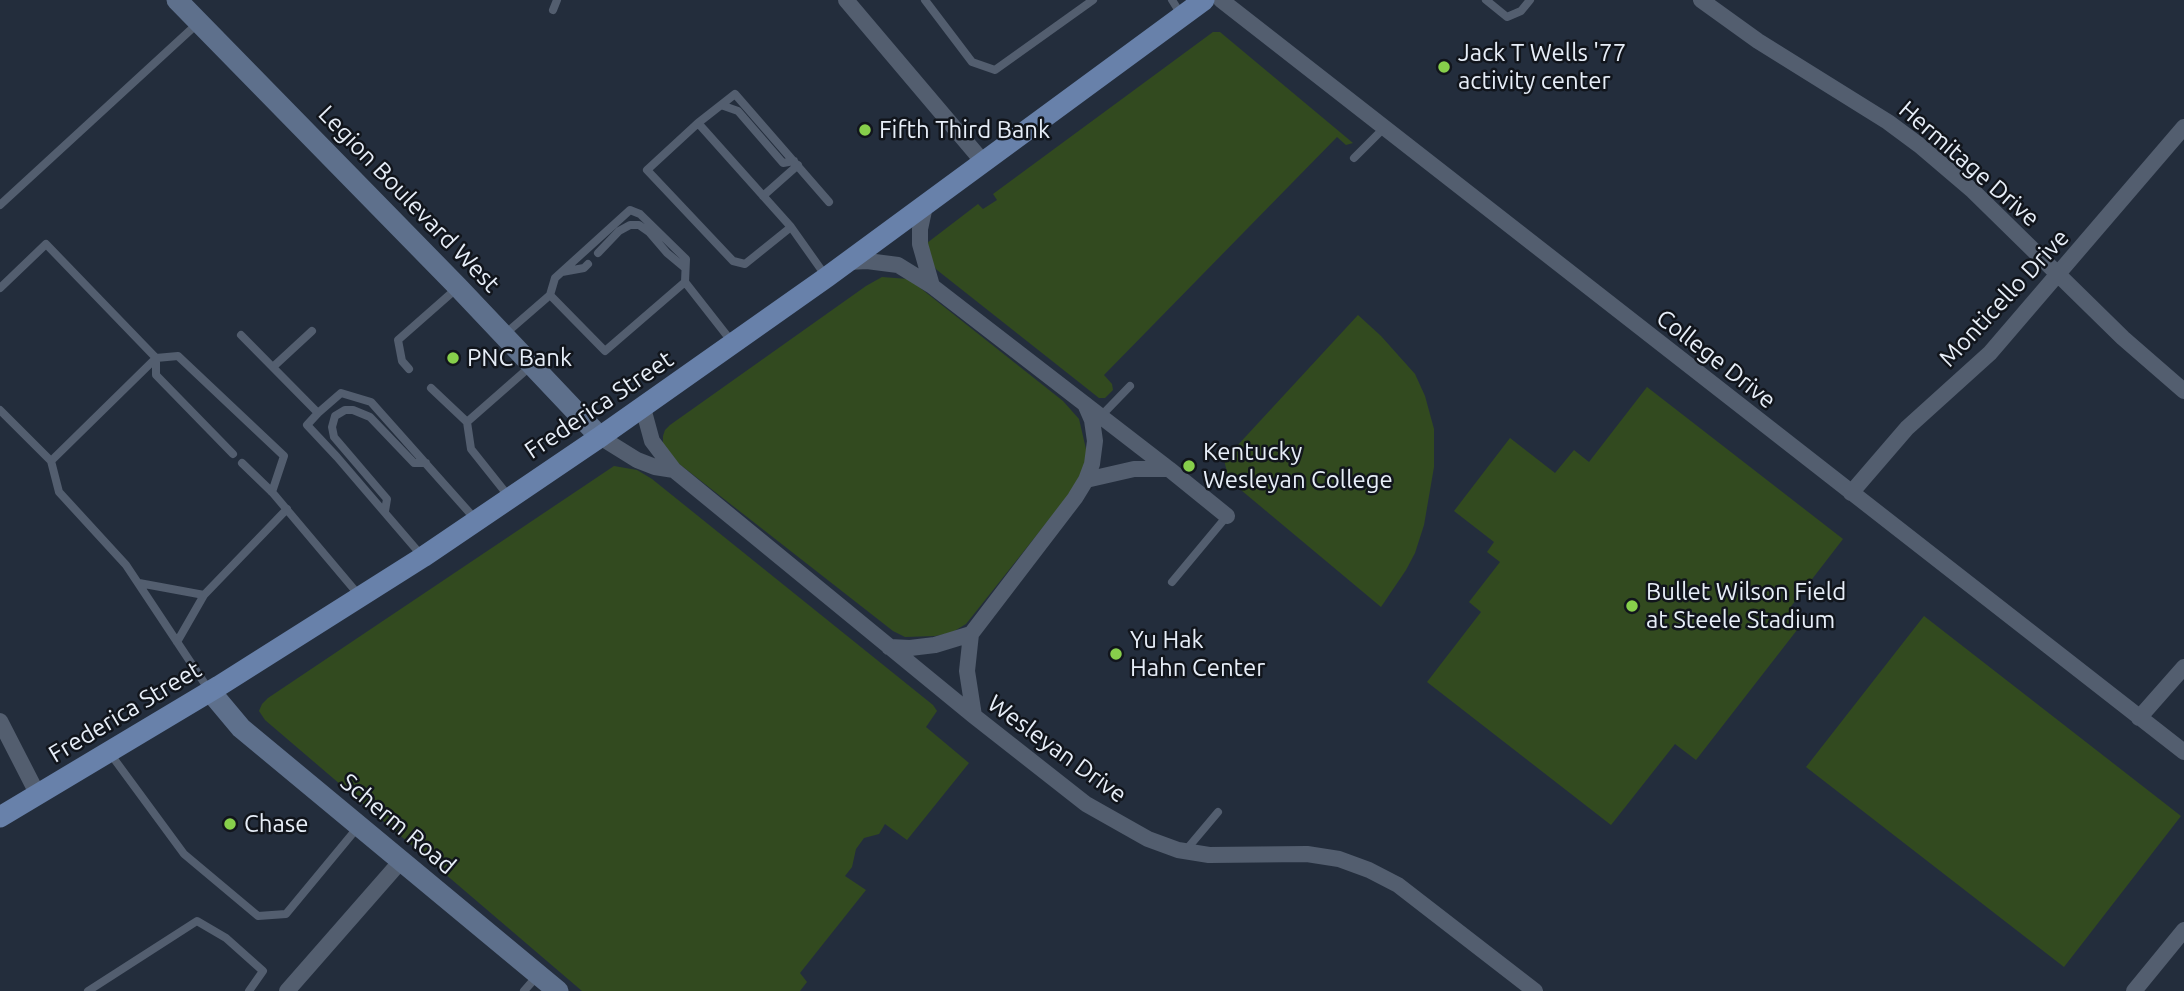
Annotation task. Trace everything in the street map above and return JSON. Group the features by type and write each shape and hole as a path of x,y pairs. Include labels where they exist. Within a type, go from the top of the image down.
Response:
{"main road":[{"name":"Frederica Street","path":"0,817 211,691 423,557 643,408 984,163 1177,8 1204,0"}],"street":[{"name":"Legion Boulevard West","path":"177,0 458,287 600,437"},
{"path":"846,0 984,163"},
{"name":"College Drive","path":"1221,0 2184,752"},
{"name":"Hermitage Drive","path":"1701,0 1758,41 1888,122 1919,145 1973,191 2123,338 2184,391"},
{"name":"Monticello Drive","path":"1851,493 1907,428 1990,353 2184,127"},
{"path":"925,206 920,244 932,286"},
{"path":"848,262 898,265 932,286 1227,516"},
{"path":"974,716 967,671 971,634 1086,480 1093,464 1095,441 1092,420 1085,404"},
{"name":"Wesleyan Drive","path":"643,408 652,441 674,470 974,716 1086,804 1148,839 1186,851 1209,855 1307,854 1339,859 1369,870 1402,889 1535,991"},
{"name":"Wesleyan Drive","path":"600,437 637,460 674,470"},
{"path":"1086,480 1134,469 1169,469"},
{"path":"889,647 935,645 971,634"},
{"path":"2139,718 2184,667"},
{"name":"Scherm Road","path":"211,691 242,728 558,991"},
{"path":"0,720 38,795"},
{"path":"287,991 401,861"},
{"path":"2134,991 2184,930"}],"lane":[{"path":"553,10 557,0"},
{"path":"926,0 972,62 995,70 1093,0"},
{"path":"1486,0 1507,17 1521,11 1530,0"},
{"path":"0,205 199,22"},
{"path":"791,228 745,264 733,261 647,170 735,93 829,202"},
{"path":"721,105 738,111 783,163 796,163"},
{"path":"698,123 791,228 827,277"},
{"path":"1354,158 1385,128"},
{"path":"763,196 796,163"},
{"path":"504,335 550,295 555,278 561,272 629,210 640,214 686,259 685,282 734,344"},
{"path":"598,253 619,232 630,225 639,225 685,268"},
{"path":"0,288 46,244 156,358 156,376 233,454"},
{"path":"561,272 584,268 588,264"},
{"path":"550,295 605,351 685,282"},
{"path":"409,369 402,361 398,340 458,287"},
{"path":"273,367 312,331"},
{"path":"242,335 318,413"},
{"path":"51,461 156,358 178,356 284,456 272,492"},
{"path":"467,422 532,365"},
{"path":"1101,416 1130,386"},
{"path":"431,388 467,422 471,449 510,498"},
{"path":"423,557 307,425 341,393 371,402 476,520"},
{"path":"0,410 51,461 60,492 126,565 211,691"},
{"path":"385,511 387,499 334,437 332,427 335,416 345,410 353,410 370,417 414,463 426,463"},
{"path":"242,463 287,509 360,597"},
{"path":"177,642 204,595 287,509"},
{"path":"1172,582 1227,516"},
{"path":"139,583 204,595"},
{"path":"109,752 184,854 258,916 286,914 359,826"},
{"path":"1186,851 1218,812"},
{"path":"88,991 197,921 226,938 263,971 249,991"},
{"path":"524,991 538,974"}],"green space":[{"path":"1213,32 1220,32 1353,143 1346,145 1337,137 1104,375 1112,384 1113,390 1105,398 1099,398 937,270 932,264 927,243 978,204 983,209 997,200 993,194"},
{"path":"882,277 908,279 1063,401 1079,419 1086,449 1086,459 1078,483 966,624 951,633 935,636 905,637 893,631 678,463 663,445 665,430 670,425"},
{"path":"1358,315 1415,374 1425,396 1434,429 1434,467 1424,525 1415,553 1381,607 1229,480 1224,460"},
{"name":"Bullet Wilson Field at Steele Stadium","path":"1647,387 1843,539 1789,609 1804,621 1696,760 1675,744 1611,825 1427,682 1481,612 1469,602 1500,562 1487,552 1494,542 1454,511 1510,438 1555,473 1574,450 1589,462"},
{"path":"614,466 637,470 652,479 933,705 937,711 926,727 969,763 907,840 885,824 879,834 864,838 856,849 852,867 845,876 866,890 800,973 807,982 800,991 582,991 265,720 259,711 268,698"},
{"path":"1924,616 2181,816 2064,967 1806,767"}],"place":[{"name":"Jack T Wells '77 activity center","path":"1444,67"},
{"name":"Fifth Third Bank","path":"865,130"},
{"name":"PNC Bank","path":"453,358"},
{"name":"Kentucky Wesleyan College","path":"1189,466"},
{"name":"Bullet Wilson Field at Steele Stadium","path":"1632,606"},
{"name":"Yu Hak Hahn Center","path":"1116,654"},
{"name":"Chase","path":"230,824"}]}
